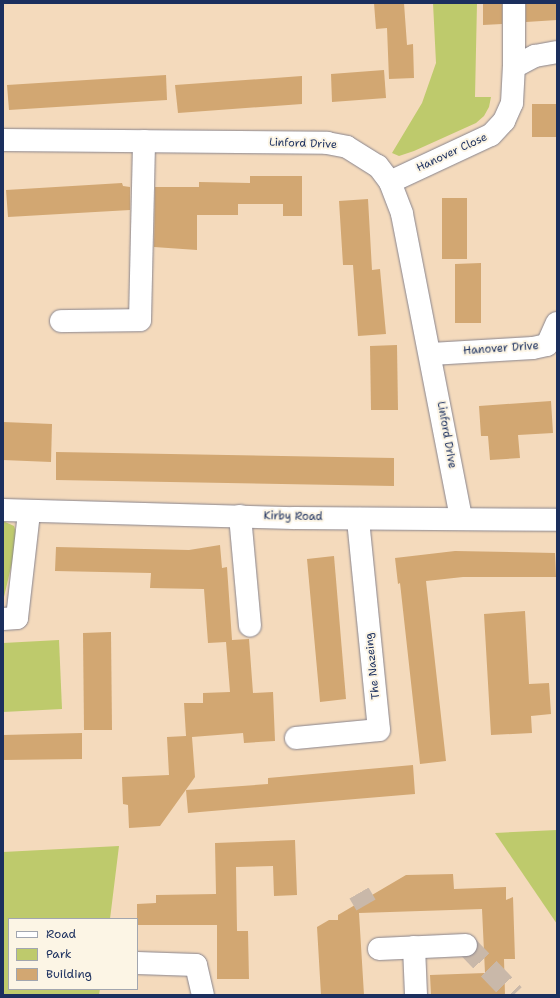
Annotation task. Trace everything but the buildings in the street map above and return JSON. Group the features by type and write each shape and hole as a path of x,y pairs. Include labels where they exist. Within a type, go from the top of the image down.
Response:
{"street":[{"name":"Hanover Close","path":"390,182 491,135 504,121 512,103 514,67 514,3"},
{"path":"514,67 535,56 557,52"},
{"name":"Linford Drive","path":"3,140 327,143 347,146 378,166 390,182 402,214 431,354 461,518"},
{"path":"61,321 140,320 144,141"},
{"name":"Hanover Drive","path":"431,354 533,348 547,345 557,323"},
{"name":"Kirby Road","path":"3,510 29,512 240,516 557,520"},
{"path":"3,619 17,618 29,512"},
{"path":"240,516 250,626"},
{"name":"The Nazeing","path":"296,738 379,730 358,518"},
{"path":"379,949 466,945"},
{"path":"414,947 416,995"},
{"path":"138,963 196,965 203,995"}],"green space":[{"path":"433,3 477,3 475,97 491,97 489,107 484,116 476,123 414,151 399,156 392,153 422,103 436,63"},
{"path":"3,521 14,526 18,538 3,601"},
{"path":"59,640 62,709 3,712 3,643"},
{"path":"557,830 557,924 495,833"},
{"path":"119,846 110,918 8,918 8,990 100,990 99,995 3,995 3,852"}],"tunnel":[{"path":"359,893 366,905"},
{"path":"466,945 514,995"}]}
